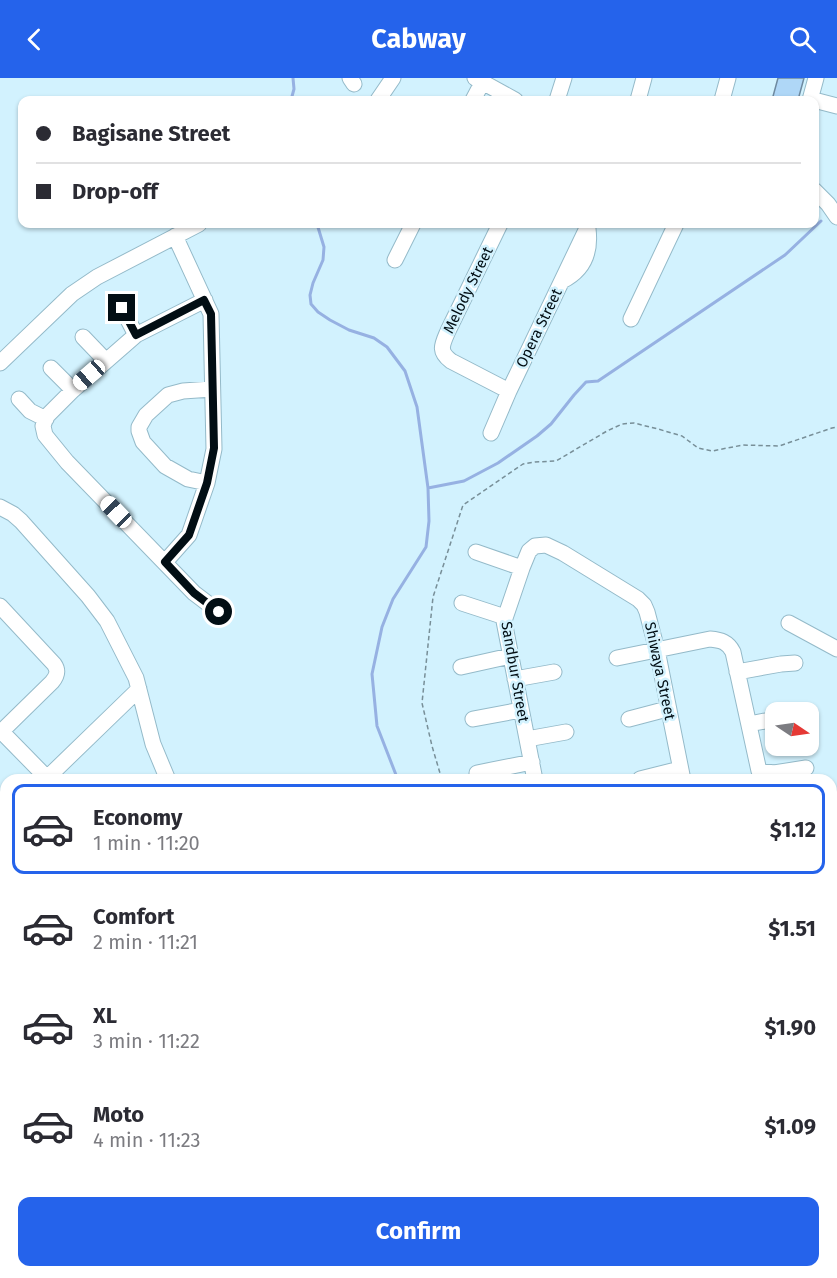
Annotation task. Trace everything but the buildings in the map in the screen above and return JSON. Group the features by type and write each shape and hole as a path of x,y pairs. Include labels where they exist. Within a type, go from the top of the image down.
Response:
{"street":[{"path":"381,96 393,78"},
{"path":"558,96 564,78"},
{"path":"639,96 644,78"},
{"path":"723,96 728,78"},
{"path":"811,96 816,78"},
{"path":"474,96 477,79 508,96"},
{"path":"819,102 837,106"},
{"path":"819,195 837,217"},
{"path":"0,363 72,294 97,277 191,228"},
{"path":"395,260 411,228"},
{"name":"Melody Street","path":"498,228 445,338 442,351 451,361 509,391"},
{"name":"Opera Street","path":"491,433 588,228"},
{"path":"631,319 674,228"},
{"path":"165,562 189,535 207,483 214,448 211,314 175,236"},
{"path":"204,300 136,335 51,411 45,419 44,426 45,435 56,449 194,593 219,612"},
{"path":"122,308 136,335"},
{"path":"83,337 106,361"},
{"path":"51,368 73,390"},
{"path":"207,483 188,479 165,466 143,442 139,427 146,415 168,395 183,390 212,389"},
{"path":"19,399 30,411 45,419"},
{"path":"0,507 14,514 88,596 107,621 136,678 153,744 166,774"},
{"name":"Sandbur Street","path":"535,774 504,629 505,617 522,568 532,548 546,545"},
{"name":"Shiwaya Street","path":"546,545 563,553 644,604 657,650 681,774"},
{"path":"476,552 522,568"},
{"path":"462,603 505,617"},
{"path":"0,606 54,664 57,671 57,676 52,682 1,731 41,774"},
{"path":"789,623 837,649"},
{"path":"617,658 710,639 724,642 731,648 759,771 774,773 806,768"},
{"path":"461,667 510,656"},
{"path":"737,672 795,663"},
{"path":"515,679 554,672"},
{"path":"51,774 139,689"},
{"path":"629,719 667,709"},
{"path":"473,719 521,710"},
{"path":"749,724 765,721"},
{"path":"527,739 566,732"},
{"path":"477,772 532,762"},
{"path":"837,1082 837,1114"}],"path":[{"path":"440,774 422,703 433,597 463,505 523,465 556,461 622,424 634,423 682,436 698,448 712,451 743,445 779,446 837,427"}],"waterway":[{"path":"292,96 293,78"},
{"path":"318,228 324,247 323,260 313,283 310,295 311,304 330,320 349,330 374,338 387,347 405,371 417,407 428,488 429,521 426,547 393,599 382,627 372,674 377,726 396,774"},
{"path":"428,488 464,481 498,463 551,424 586,382 598,381 785,255 814,228"}],"route":[{"path":"122,308 136,335 204,300 211,314 214,448 212,462 189,535 180,548 165,562 194,593 219,612"}]}
